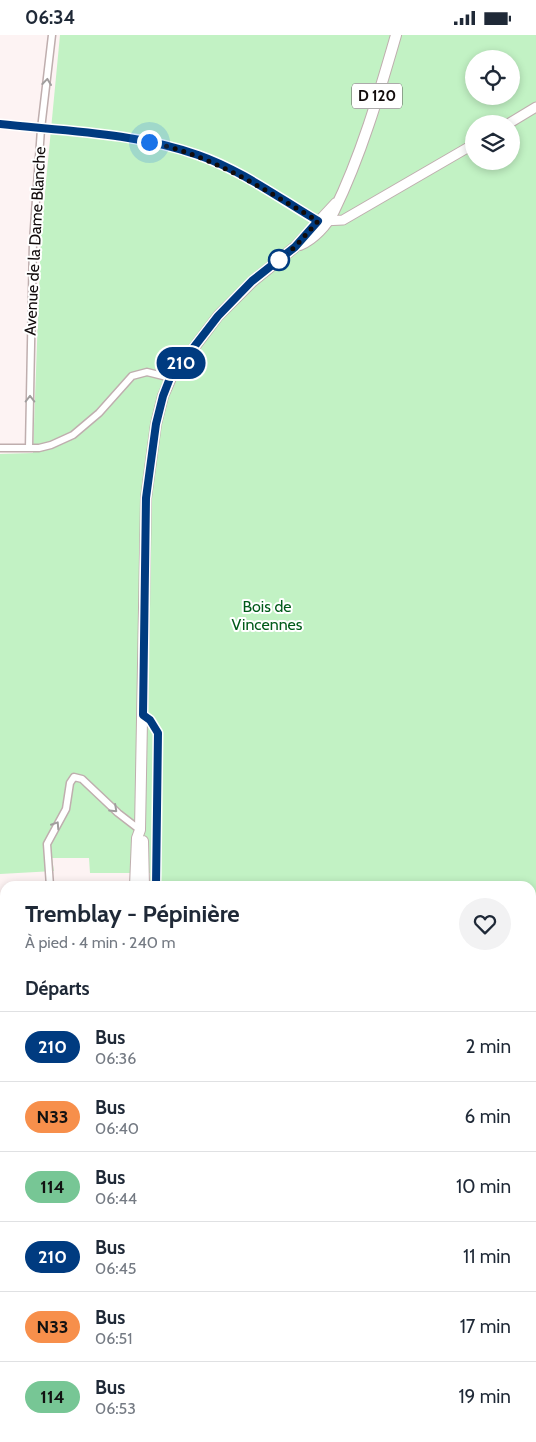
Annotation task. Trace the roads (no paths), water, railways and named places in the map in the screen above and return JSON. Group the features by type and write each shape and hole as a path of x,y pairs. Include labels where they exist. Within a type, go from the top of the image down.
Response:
{"main road":[{"name":"D 120","path":"295,247 310,240 336,203 357,157 396,35"},
{"path":"520,117 536,107"},
{"path":"310,240 465,149"},
{"name":"D 120","path":"135,881 137,838 140,830 146,498 156,424 163,396 170,378 218,316 252,281 295,247 322,221"},
{"path":"322,221 343,221"},
{"name":"D 120","path":"140,830 143,837 144,881"}],"street":[{"name":"Avenue de la Dame Blanche","path":"29,448 32,242 41,129 52,35"},
{"path":"0,124 149,142 199,155 244,177 322,221"},
{"path":"0,448 29,448 51,445 74,435 99,413 132,375 147,372 170,378"},
{"path":"50,881 47,844 66,809 70,783 74,777 82,779 118,813 140,830"}],"park label":[{"name":"Bois de Vincennes","path":"267,615"}]}
